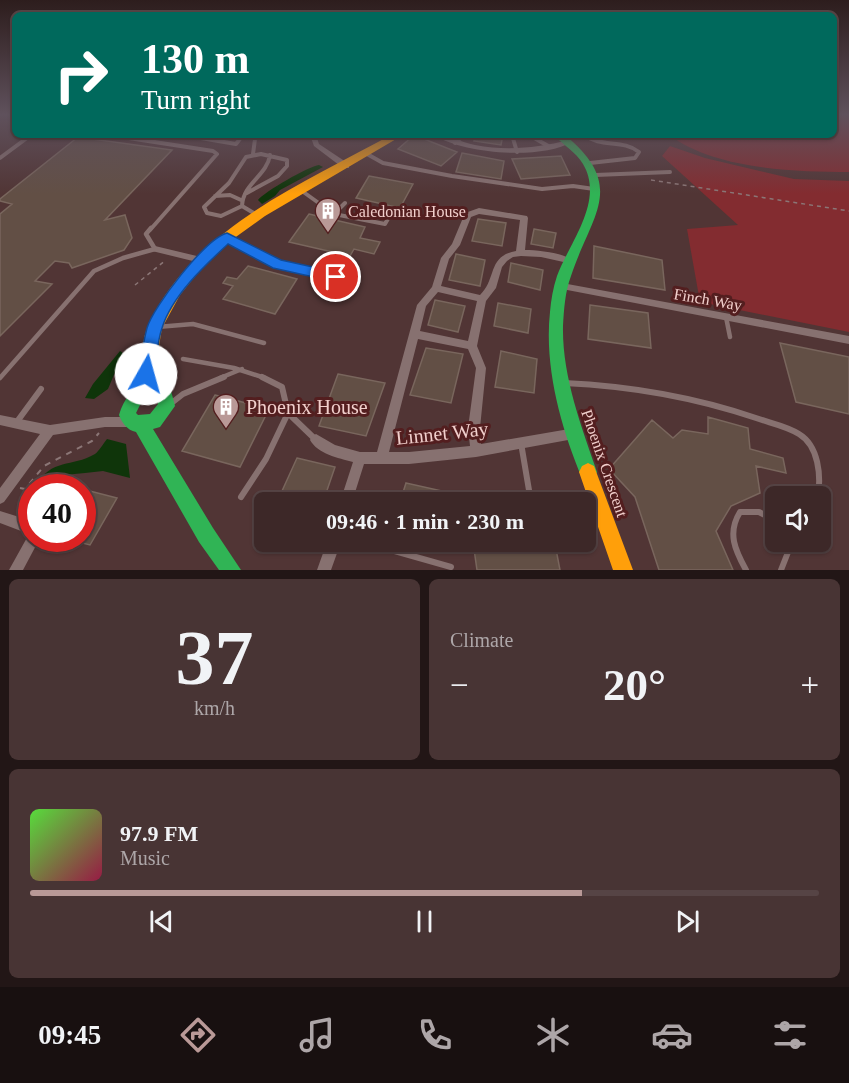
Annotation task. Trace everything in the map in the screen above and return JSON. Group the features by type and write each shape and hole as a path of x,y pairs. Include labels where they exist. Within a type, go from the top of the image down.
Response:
{"street":[{"path":"315,141 316,145 346,166"},
{"path":"231,570 198,525 157,449 127,415 146,374 154,327 168,302 201,260 227,237 389,141"},
{"path":"450,141 493,152 517,152 550,147 560,141"},
{"path":"566,141 592,169"},
{"name":"Phoenix Crescent","path":"592,169 597,189 594,202 568,260 562,286 557,332 575,434 623,570"},
{"path":"381,459 422,305 436,288 445,258 456,244 472,212 524,219 520,253"},
{"path":"155,249 201,260"},
{"path":"476,451 474,428 481,368 472,346 482,299 491,292 499,265 509,256 520,253 568,260"},
{"name":"Finch Way","path":"562,286 849,340"},
{"path":"436,288 482,299"},
{"path":"415,334 472,346"},
{"path":"146,374 159,391 167,396 157,449"},
{"path":"103,426 133,401 159,391"},
{"path":"0,420 50,430 136,423 164,411"},
{"path":"0,498 50,430"},
{"name":"Linnet Way","path":"316,440 332,450 360,458 381,459 476,451 575,434"},
{"path":"349,492 360,458"},
{"path":"0,518 18,524"},
{"path":"16,570 26,552"},
{"path":"324,570 330,552"}],"lane":[{"path":"0,158 23,141"},
{"path":"0,378 94,271 123,258 155,249 146,234 217,154 213,151 145,141"},
{"path":"216,141 236,144 239,141"},
{"path":"253,154 255,141"},
{"path":"514,141 517,152"},
{"path":"539,141 550,147"},
{"path":"592,169 635,158 639,152 630,146 594,141"},
{"path":"242,206 226,215 213,216 207,213 204,207 229,183 241,160 253,154 270,155 287,160 286,169 245,194"},
{"path":"367,154 383,163 452,176 542,189 573,186 597,189"},
{"path":"242,206 241,200 251,182 268,166 270,155"},
{"path":"592,169 670,172"},
{"path":"302,191 334,214 386,224 389,217"},
{"path":"215,196 230,195 241,200"},
{"path":"334,214 345,203"},
{"path":"242,206 259,216"},
{"path":"227,237 278,264 336,277"},
{"path":"726,317 730,337"},
{"path":"154,327 193,324 264,343"},
{"path":"183,359 218,363 242,369 267,378 282,387 288,413 316,440"},
{"path":"164,411 183,394 242,369"},
{"path":"564,382 622,385 662,392 719,405 800,434 809,442 816,455 820,486"},
{"path":"16,423 41,389"},
{"path":"159,391 183,394"},
{"path":"241,497 266,459 288,413"},
{"path":"521,443 529,492"},
{"path":"746,570 736,552 731,534 733,521 740,512 753,510 765,513"},
{"path":"398,552 451,567"},
{"path":"781,570 788,552"}],"path":[{"path":"647,179 849,211"},
{"path":"135,285 170,258"},
{"path":"16,486 25,489 44,466 92,441 103,426"}],"shaded area":[{"path":"679,141 849,141 849,172 804,171 755,166 731,162"},
{"path":"670,146 705,158 794,179 849,181 849,332 700,302 687,229 738,225 662,156"},
{"path":"319,165 323,167 280,190 262,204 258,200 287,180"},
{"path":"120,351 123,353 108,389 94,399 85,398 93,384"},
{"path":"107,439 126,444 130,478 103,471 45,474 55,467 95,454"}],"building":[{"path":"73,141 104,141 172,150 105,220 125,215 132,238 124,250 72,268 69,263 55,261 35,281 52,284 0,336 0,214 12,204 0,201"},
{"path":"408,141 428,141 457,152 441,166 398,149"},
{"path":"474,141 502,141 501,145"},
{"path":"462,153 504,161 501,179 456,172"},
{"path":"561,156 570,175 521,179 512,159"},
{"path":"369,176 413,184 400,208 356,198"},
{"name":"Caledonian House","path":"309,214 365,227 360,238 380,242 374,254 354,249 350,256 289,242"},
{"path":"478,219 506,223 502,246 472,241"},
{"path":"534,229 556,233 553,248 531,244"},
{"path":"594,246 662,260 665,290 593,278"},
{"path":"456,254 485,260 480,286 449,280"},
{"path":"511,263 543,270 540,290 508,282"},
{"path":"248,266 297,279 275,314 223,299 233,286 223,283 227,277 237,279"},
{"path":"435,300 465,306 458,332 428,325"},
{"path":"498,303 531,309 528,333 494,326"},
{"path":"590,305 648,313 651,348 588,339"},
{"path":"780,343 849,357 849,414 796,402"},
{"path":"426,348 463,354 451,403 410,395"},
{"path":"501,351 537,359 534,393 495,387"},
{"path":"338,374 385,383 366,436 319,426"},
{"name":"Phoenix House","path":"215,395 269,409 240,467 182,451"},
{"path":"708,417 748,428 750,449 783,458 786,473 756,466 760,493 731,506 716,531 733,570 659,570 635,497 609,469 652,420 673,438 682,430 708,434"},
{"path":"297,458 335,467 326,492 282,492"},
{"path":"406,483 446,492 403,492"},
{"path":"96,493 117,498 96,535"},
{"path":"474,552 557,552 560,570 477,570"}],"traffic: fast":[{"path":"565,141 586,161 595,185 592,211 562,283 556,327 559,370 588,472"},
{"path":"148,390 164,392 167,406 154,421 135,424 127,415 128,411 137,397 148,390"},
{"path":"141,425 206,535 231,570"}],"traffic: slow":[{"path":"137,396 145,378 155,326 175,292 200,262 229,236 261,213 388,141"},
{"path":"588,472 623,570"}],"place":[{"name":"Caledonian House","path":"328,234"},
{"name":"Phoenix House","path":"226,430"}],"route":[{"path":"146,374 154,327 168,302 201,260 227,237 278,264 336,277"}]}
